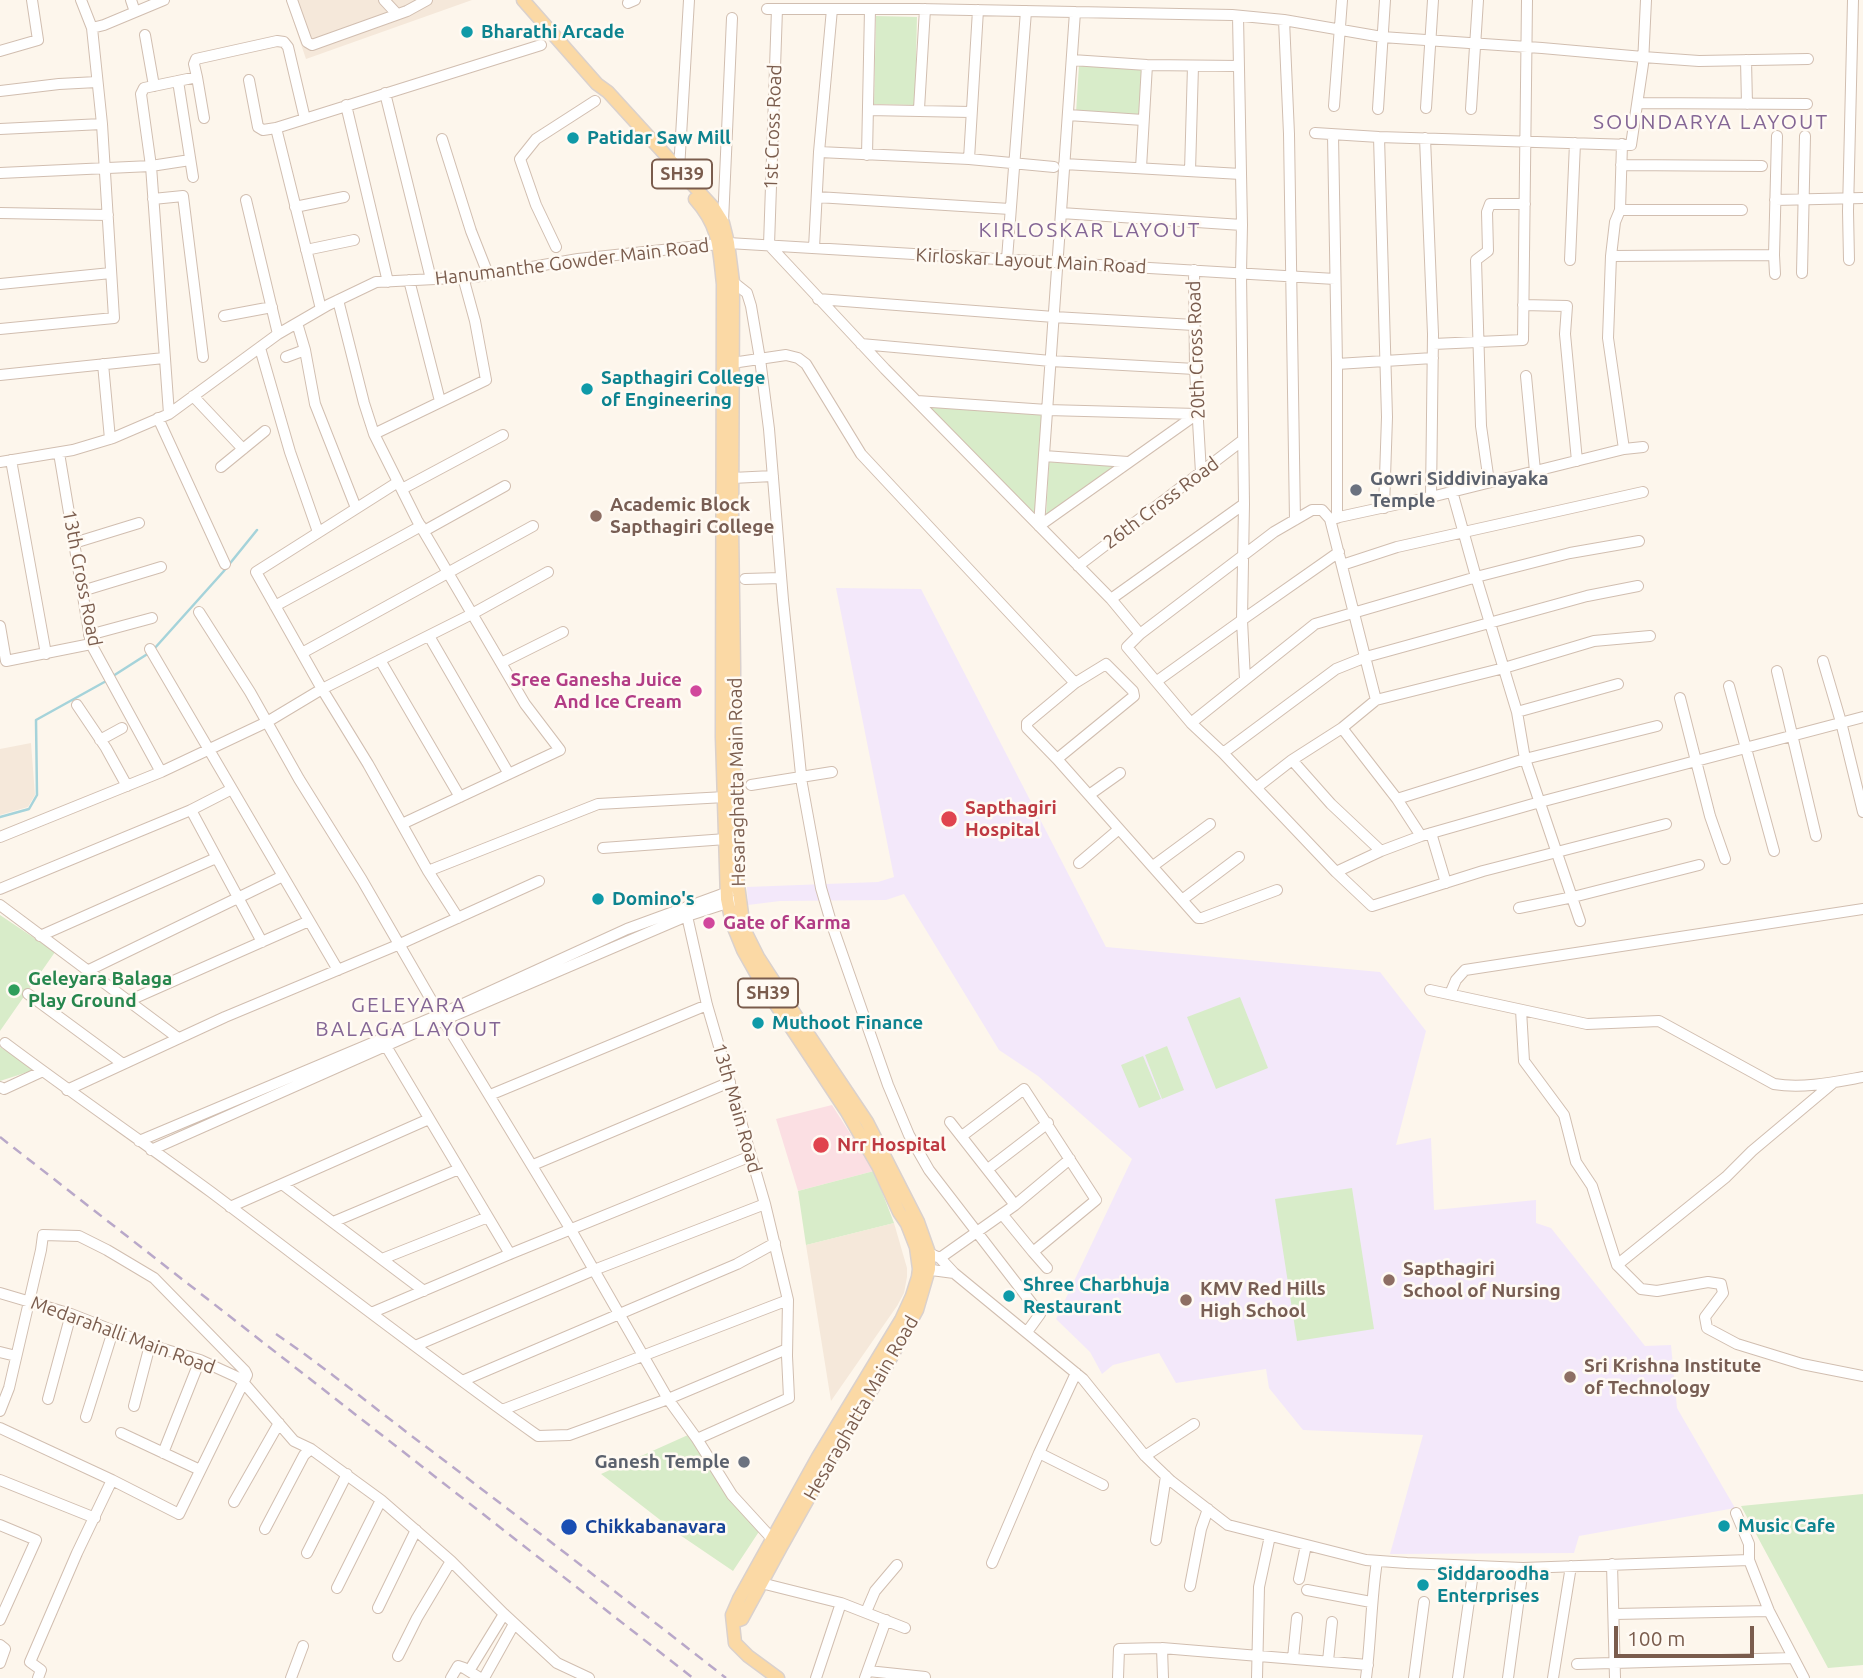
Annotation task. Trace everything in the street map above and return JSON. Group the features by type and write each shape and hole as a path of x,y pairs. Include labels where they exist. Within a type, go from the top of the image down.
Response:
{"main road":[{"name":"SH39","path":"523,0 597,84 608,92 713,207 723,223 724,243"},
{"path":"597,84 602,95 699,203 724,243 728,283"},
{"name":"Hesaraghatta Main Road","path":"728,283 733,478 732,923 761,982 854,1123 878,1166 907,1224 924,1269"},
{"name":"Hesaraghatta Main Road","path":"728,283 722,737 726,839 733,896 744,929 758,957 867,1122 935,1256 924,1269 901,1320 818,1457 755,1582 732,1615 735,1643 778,1678"}],"street":[{"path":"0,51 38,40 32,0"},
{"path":"0,329 114,318 102,124 92,28 81,0"},
{"path":"131,0 135,12"},
{"path":"92,28 164,0"},
{"path":"292,0 307,43 312,45 411,10 427,0"},
{"path":"384,0 397,14"},
{"path":"679,170 689,0"},
{"path":"1335,106 1342,0"},
{"path":"1378,109 1385,0"},
{"path":"1426,108 1433,0"},
{"path":"1471,109 1478,0"},
{"path":"1433,344 1522,340 1527,0"},
{"path":"1315,133 1631,145 1643,57 1646,0"},
{"path":"1849,260 1853,0"},
{"name":"1st Cross Road","path":"769,245 772,9 832,9"},
{"path":"814,248 819,152 832,9 1238,16 1284,20 1382,37 1643,57 1699,61 1808,59"},
{"path":"867,155 870,9"},
{"path":"919,109 925,9"},
{"path":"969,159 978,10"},
{"path":"1007,259 1026,11"},
{"path":"1039,526 1075,12"},
{"path":"1238,16 1244,504 1242,620 1245,680"},
{"path":"723,223 733,18"},
{"path":"1284,20 1289,134 1295,520"},
{"path":"145,35 154,86"},
{"path":"204,118 194,64 197,59 278,41 284,42 288,47 305,119"},
{"path":"249,80 258,127 263,130 541,45"},
{"path":"1072,60 1147,65 1238,66"},
{"path":"1746,60 1747,104"},
{"path":"1142,168 1147,65"},
{"path":"1190,171 1193,66"},
{"path":"169,414 151,166 141,94 144,88 197,77"},
{"path":"178,81 193,177"},
{"path":"0,91 97,82"},
{"path":"385,93 430,279"},
{"path":"556,247 536,205 520,159 536,139 595,101"},
{"path":"1638,103 1807,104"},
{"path":"346,105 388,282"},
{"path":"868,110 971,112"},
{"path":"1068,115 1143,120"},
{"path":"0,129 102,124"},
{"path":"276,128 321,309"},
{"path":"1333,135 1337,365 1334,518 1339,552 1376,700"},
{"path":"1775,274 1777,136"},
{"path":"1802,273 1805,136"},
{"path":"1379,137 1387,417 1384,508"},
{"path":"1426,138 1433,344 1431,497"},
{"path":"442,139 471,231 488,274"},
{"path":"1570,260 1574,143"},
{"path":"1622,144 1620,210 1615,222 1611,256 1608,338 1624,449"},
{"path":"819,152 969,159 1054,167"},
{"path":"0,173 151,166 190,160"},
{"path":"1064,164 1241,174"},
{"path":"1621,165 1762,166"},
{"path":"153,199 183,196 203,357"},
{"path":"295,207 344,197"},
{"path":"817,197 1010,209"},
{"path":"1775,200 1863,198"},
{"path":"246,200 278,334"},
{"path":"1489,482 1481,426 1476,260 1488,251 1487,212 1490,204 1525,204"},
{"path":"1620,210 1742,210"},
{"path":"1061,213 1242,225"},
{"path":"0,214 108,215"},
{"path":"306,250 354,240"},
{"name":"Kirloskar Layout Main Road","path":"724,243 1335,279"},
{"name":"Hanumanthe Gowder Main Road","path":"0,462 74,450 110,439 169,414 278,334 376,282 463,277 578,259 724,243"},
{"path":"769,245 861,344 1111,599 1140,634"},
{"path":"1611,256 1774,255"},
{"name":"20th Cross Road","path":"1194,270 1195,369 1201,472"},
{"path":"0,284 111,273"},
{"path":"374,434 486,380 475,321 463,277"},
{"path":"409,280 440,401"},
{"path":"728,283 747,293 760,359 801,777 821,888 888,1085 909,1135 929,1170 1040,1314 1027,1332"},
{"path":"818,299 1194,325"},
{"path":"338,300 374,434 422,529 472,614 525,704 560,750 402,824"},
{"path":"1523,305 1567,306 1565,334 1577,461"},
{"path":"224,317 272,307"},
{"path":"297,323 315,404 356,508"},
{"path":"861,344 1051,361 1195,369"},
{"path":"260,348 290,453 318,532"},
{"path":"286,357 305,350"},
{"path":"732,363 786,355 798,358 806,365 861,454 1075,683"},
{"path":"0,375 164,358"},
{"path":"1337,365 1433,358"},
{"path":"103,364 110,439"},
{"path":"1526,376 1535,471"},
{"path":"193,396 243,449"},
{"path":"917,401 1047,410 1198,414"},
{"path":"1039,526 1198,414"},
{"path":"158,418 225,564"},
{"path":"221,467 265,431"},
{"path":"458,918 322,689 257,572 356,508 503,435"},
{"name":"26th Cross Road","path":"1078,566 1243,440"},
{"path":"1643,447 1624,449 1334,518 1322,510 1312,510 1274,532 1140,634 1127,647 1191,723 1223,753 1335,872 1372,906 1483,871 1666,824"},
{"name":"13th Cross Road","path":"59,453 90,639 161,772"},
{"path":"1044,456 1129,462"},
{"path":"12,460 46,654"},
{"path":"733,478 773,476"},
{"path":"275,606 505,486"},
{"path":"1452,491 1517,712 1525,759 1580,921"},
{"path":"1342,565 1397,547 1643,492"},
{"path":"1111,599 1244,504"},
{"path":"74,542 139,523"},
{"path":"302,653 533,526"},
{"path":"1191,723 1315,625 1476,577 1570,553 1639,541"},
{"path":"1157,681 1339,552"},
{"path":"82,591 161,567"},
{"path":"0,837 161,772 267,722 322,689 472,614 548,572"},
{"path":"745,579 781,578"},
{"path":"1223,753 1336,669 1366,657 1490,622 1587,596 1637,586"},
{"path":"199,612 250,692 299,779 533,1165 668,1399 732,1495 777,1543"},
{"path":"0,626 6,661 46,654 152,618"},
{"path":"501,663 563,632"},
{"path":"429,636 509,774"},
{"path":"1256,788 1292,760 1342,728 1376,700 1504,668 1594,641 1650,636"},
{"path":"150,649 338,970"},
{"path":"380,660 460,797"},
{"path":"1823,661 1863,812"},
{"path":"1057,759 1134,696 1133,691 1106,664 1075,683 1026,725 1027,729 1057,759 1196,916 1200,918 1278,890"},
{"path":"1777,671 1816,836"},
{"path":"1517,712 1618,684"},
{"path":"1729,686 1774,851"},
{"path":"1680,698 1710,816 1725,859"},
{"path":"77,705 127,786"},
{"path":"1335,872 1381,851 1426,835 1540,802 1863,717"},
{"path":"1397,799 1525,759 1657,726"},
{"path":"100,740 122,728"},
{"path":"1342,728 1426,835 1446,883"},
{"path":"1292,760 1331,804 1381,851"},
{"path":"751,785 832,772"},
{"path":"1089,795 1120,774"},
{"path":"0,889 191,810 232,789"},
{"path":"428,871 598,804 725,797"},
{"path":"191,810 262,942"},
{"path":"1153,866 1210,824"},
{"path":"1079,863 1119,830"},
{"path":"603,848 726,839"},
{"path":"1182,900 1238,857"},
{"path":"40,936 216,858"},
{"path":"1519,908 1699,865"},
{"path":"87,971 283,876"},
{"path":"67,1090 225,1017 400,944 539,881"},
{"path":"139,1141 733,896"},
{"path":"151,1150 386,1046 627,929 733,896"},
{"path":"0,905 178,1038"},
{"path":"1450,994 1455,980 1465,970 1863,909"},
{"name":"13th Main Road","path":"687,916 707,1004 765,1204 788,1300 789,1398 697,1439"},
{"path":"128,1001 309,921"},
{"path":"1430,990 1587,1024 1659,1021 1774,1084 1833,1083 1863,1077"},
{"path":"28,994 123,1064"},
{"path":"490,1095 707,1004"},
{"path":"1521,1010 1524,1061 1564,1115 1576,1162 1592,1185 1617,1265 1642,1289 1657,1291 1708,1282 1721,1284 1723,1293 1705,1317 1707,1328 1737,1344 1802,1364 1863,1376"},
{"path":"5,1043 538,1436 569,1435 668,1399 787,1349"},
{"path":"386,1046 510,1254"},
{"path":"0,1087 4,1089 43,1071"},
{"path":"533,1165 730,1082"},
{"path":"1617,1265 1726,1177 1752,1151 1833,1083"},
{"path":"962,1136 1024,1089 1096,1200 1034,1252"},
{"path":"230,1207 429,1119"},
{"path":"950,1122 1015,1205"},
{"path":"988,1169 1048,1123"},
{"path":"371,1314 751,1156"},
{"path":"935,1256 977,1232 1015,1205 1070,1159"},
{"path":"333,1222 459,1169"},
{"path":"282,1184 424,1291"},
{"path":"415,1346 594,1270 765,1204"},
{"path":"1002,1214 1047,1268"},
{"path":"382,1259 488,1217"},
{"path":"0,1411 9,1388 43,1235 79,1236 154,1278 247,1375 179,1514 0,1428"},
{"path":"462,1381 737,1264 775,1243"},
{"path":"916,1247 935,1256 1076,1373 1145,1456 1228,1525 1377,1561 1523,1568 1749,1560"},
{"path":"924,1269 954,1273"},
{"name":"Medarahalli Main Road","path":"0,1293 71,1314 150,1345 200,1360 243,1381"},
{"path":"502,1410 788,1300"},
{"path":"48,1399 71,1314"},
{"path":"86,1416 113,1331"},
{"path":"134,1406 150,1345"},
{"path":"0,1352 16,1356"},
{"path":"163,1453 200,1360"},
{"path":"992,1563 1076,1373"},
{"path":"243,1381 295,1441 311,1449 381,1500 451,1560 503,1614 557,1663 589,1678"},
{"path":"234,1503 279,1423"},
{"path":"1145,1456 1194,1424"},
{"path":"121,1433 200,1470"},
{"path":"265,1529 304,1455 311,1449"},
{"path":"1039,1453 1103,1485"},
{"path":"307,1553 347,1474"},
{"path":"1156,1540 1166,1476"},
{"path":"0,1480 95,1518"},
{"path":"38,1678 41,1670 30,1662 112,1480"},
{"path":"337,1588 381,1500"},
{"path":"1190,1587 1201,1529 1208,1509"},
{"path":"1736,1513 1749,1544 1749,1560 1769,1611 1804,1678"},
{"path":"0,1525 36,1539 0,1620"},
{"path":"378,1608 416,1530"},
{"path":"1257,1678 1259,1587 1270,1536"},
{"path":"1299,1579 1306,1545"},
{"path":"398,1656 416,1618 451,1560"},
{"path":"1366,1678 1371,1640 1371,1602 1377,1561"},
{"path":"1612,1564 1615,1678"},
{"path":"866,1612 875,1591 897,1565"},
{"path":"1458,1678 1474,1566"},
{"path":"1553,1678 1571,1566"},
{"path":"1508,1678 1523,1568"},
{"path":"755,1582 841,1603 905,1628"},
{"path":"1307,1590 1371,1602"},
{"path":"1414,1678 1424,1602"},
{"path":"816,1678 841,1603"},
{"path":"1614,1614 1769,1611"},
{"path":"469,1671 503,1614"},
{"path":"1293,1658 1297,1618"},
{"path":"886,1619 867,1674 925,1677"},
{"path":"1328,1661 1332,1622"},
{"path":"452,1678 458,1666 482,1678 514,1624"},
{"path":"0,1645 5,1649 0,1663"},
{"path":"291,1678 303,1646"},
{"path":"1162,1648 1163,1678"},
{"path":"1118,1678 1119,1649 1162,1648 1368,1665"},
{"path":"1577,1664 1793,1658"}],"shaded area":[{"path":"286,0 472,0 306,59"},
{"path":"836,588 921,589 1106,947 1380,972 1426,1031 1396,1145 1431,1138 1434,1210 1536,1200 1536,1223 1551,1228 1645,1346 1671,1345 1677,1408 1735,1508 1579,1536 1574,1553 1390,1554 1423,1435 1303,1430 1269,1388 1266,1369 1176,1383 1159,1353 1113,1365 1102,1374 1090,1352 1056,1319 1132,1159 1038,1076 999,1050 904,894 886,900 780,901 748,905 747,887 878,882 894,877"},
{"path":"31,743 35,795 28,807 0,815 0,749"},
{"name":"Nrr Hospital","path":"832,1105 874,1171 798,1191 776,1119"},
{"path":"894,1223 907,1268 904,1293 831,1401 806,1245"}],"green space":[{"path":"876,16 917,17 915,105 874,104"},
{"path":"1079,65 1144,69 1141,117 1076,113"},
{"path":"929,406 1044,415 1035,515"},
{"path":"1049,462 1119,465 1046,516"},
{"name":"Geleyara Balaga Play Ground","path":"0,915 55,952 0,1031"},
{"path":"1240,997 1268,1068 1216,1089 1187,1017"},
{"path":"1167,1046 1184,1090 1162,1099 1145,1055"},
{"path":"0,1047 37,1069 0,1081"},
{"path":"1143,1056 1161,1099 1139,1108 1121,1065"},
{"path":"874,1171 894,1223 806,1245 798,1191"},
{"path":"1352,1188 1374,1329 1297,1341 1275,1199"},
{"path":"688,1435 730,1498 762,1527 733,1571 677,1533 601,1474"},
{"path":"1863,1494 1863,1665 1828,1668 1741,1506"}],"waterway":[{"path":"154,649 257,530"},
{"path":"113,676 149,653"},
{"path":"0,817 29,809 37,795 36,720 108,680"}],"railway":[{"path":"0,1137 693,1678"},
{"path":"276,1334 726,1678"}],"place":[{"name":"Bharathi Arcade","path":"467,32"},
{"name":"Patidar Saw Mill","path":"573,138"},
{"name":"Sapthagiri College of Engineering","path":"587,389"},
{"name":"Gowri Siddivinayaka Temple","path":"1356,490"},
{"name":"Academic Block Sapthagiri College","path":"596,516"},
{"name":"Sree Ganesha Juice And Ice Cream","path":"696,691"},
{"name":"Sapthagiri Hospital","path":"949,819"},
{"name":"Domino's","path":"598,899"},
{"name":"Gate of Karma","path":"709,923"},
{"name":"Geleyara Balaga Play Ground","path":"14,990"},
{"name":"Muthoot Finance","path":"758,1023"},
{"name":"Nrr Hospital","path":"821,1145"},
{"name":"Sapthagiri School of Nursing","path":"1389,1280"},
{"name":"Shree Charbhuja Restaurant","path":"1009,1296"},
{"name":"KMV Red Hills High School","path":"1186,1300"},
{"name":"Sri Krishna Institute of Technology","path":"1570,1377"},
{"name":"Ganesh Temple","path":"744,1462"},
{"name":"Music Cafe","path":"1724,1526"},
{"name":"Chikkabanavara","path":"569,1527"},
{"name":"Siddaroodha Enterprises","path":"1423,1585"}],"district":[{"name":"SOUNDARYA LAYOUT","path":"1711,122"},
{"name":"KIRLOSKAR LAYOUT","path":"1090,230"},
{"name":"GELEYARA BALAGA LAYOUT","path":"409,1017"}]}
